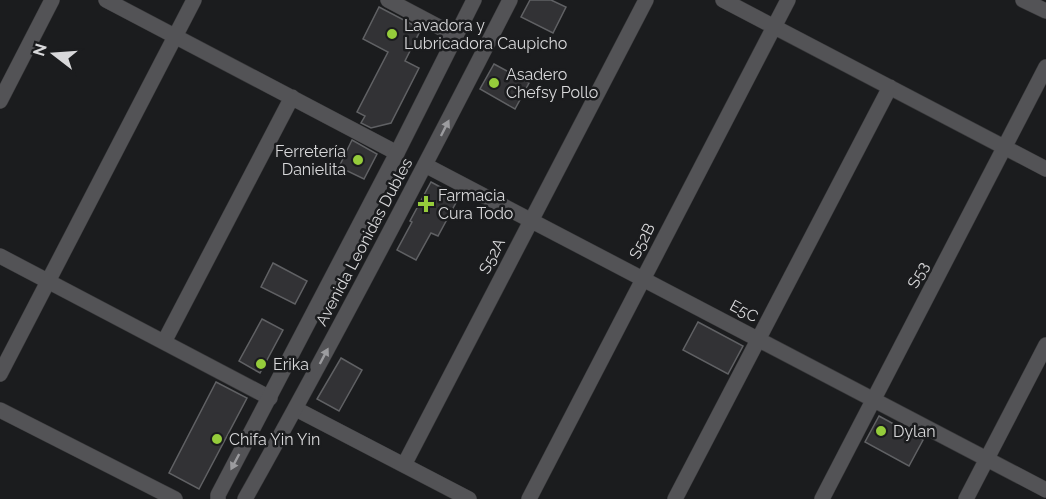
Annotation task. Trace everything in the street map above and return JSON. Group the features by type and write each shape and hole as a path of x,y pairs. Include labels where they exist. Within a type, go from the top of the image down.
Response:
{"street":[{"path":"0,101 52,0"},
{"path":"106,0 398,153"},
{"path":"0,374 194,0"},
{"path":"388,0 456,36"},
{"name":"Avenida Leonidas Dubles","path":"218,499 218,495 398,153 474,0"},
{"name":"Avenida Leonidas Dubles","path":"245,499 296,409 510,0"},
{"name":"S52A","path":"404,465 646,0"},
{"path":"723,0 1046,169"},
{"name":"S52B","path":"529,499 788,0"},
{"path":"1023,0 1046,11"},
{"name":"S53","path":"822,499 1046,67"},
{"path":"675,499 890,87"},
{"path":"164,342 292,97"},
{"name":"E5C","path":"425,165 1046,490"},
{"path":"0,256 270,398"},
{"path":"966,499 1046,345"},
{"path":"296,409 469,499"},
{"path":"0,410 175,499"}],"building":[{"path":"530,0 551,0 566,7 553,33 521,17"},
{"path":"379,7 421,29 405,61 419,68 391,123 371,128 361,123 365,116 357,112 388,52 363,39"},
{"path":"494,64 529,83 515,109 480,89"},
{"name":"Ferretería Danielita","path":"352,140 377,154 364,179 339,167"},
{"path":"431,182 459,197 438,236 431,233 416,260 397,250"},
{"path":"273,263 307,281 295,304 261,287"},
{"path":"262,319 283,330 260,373 239,361"},
{"path":"698,322 743,346 728,374 683,350"},
{"path":"341,358 362,370 339,411 317,399"},
{"path":"216,382 247,398 199,489 169,473"},
{"path":"879,416 923,440 909,466 865,442"}],"place":[{"name":"Lavadora y Lubricadora Caupicho","path":"392,34"},
{"name":"Asadero Chefsy Pollo","path":"494,83"},
{"name":"Ferretería Danielita","path":"358,160"},
{"name":"Farmacia Cura Todo","path":"426,204"},
{"name":"Erika","path":"261,364"},
{"name":"Dylan","path":"881,431"},
{"name":"Chifa Yin Yin","path":"217,439"}]}
